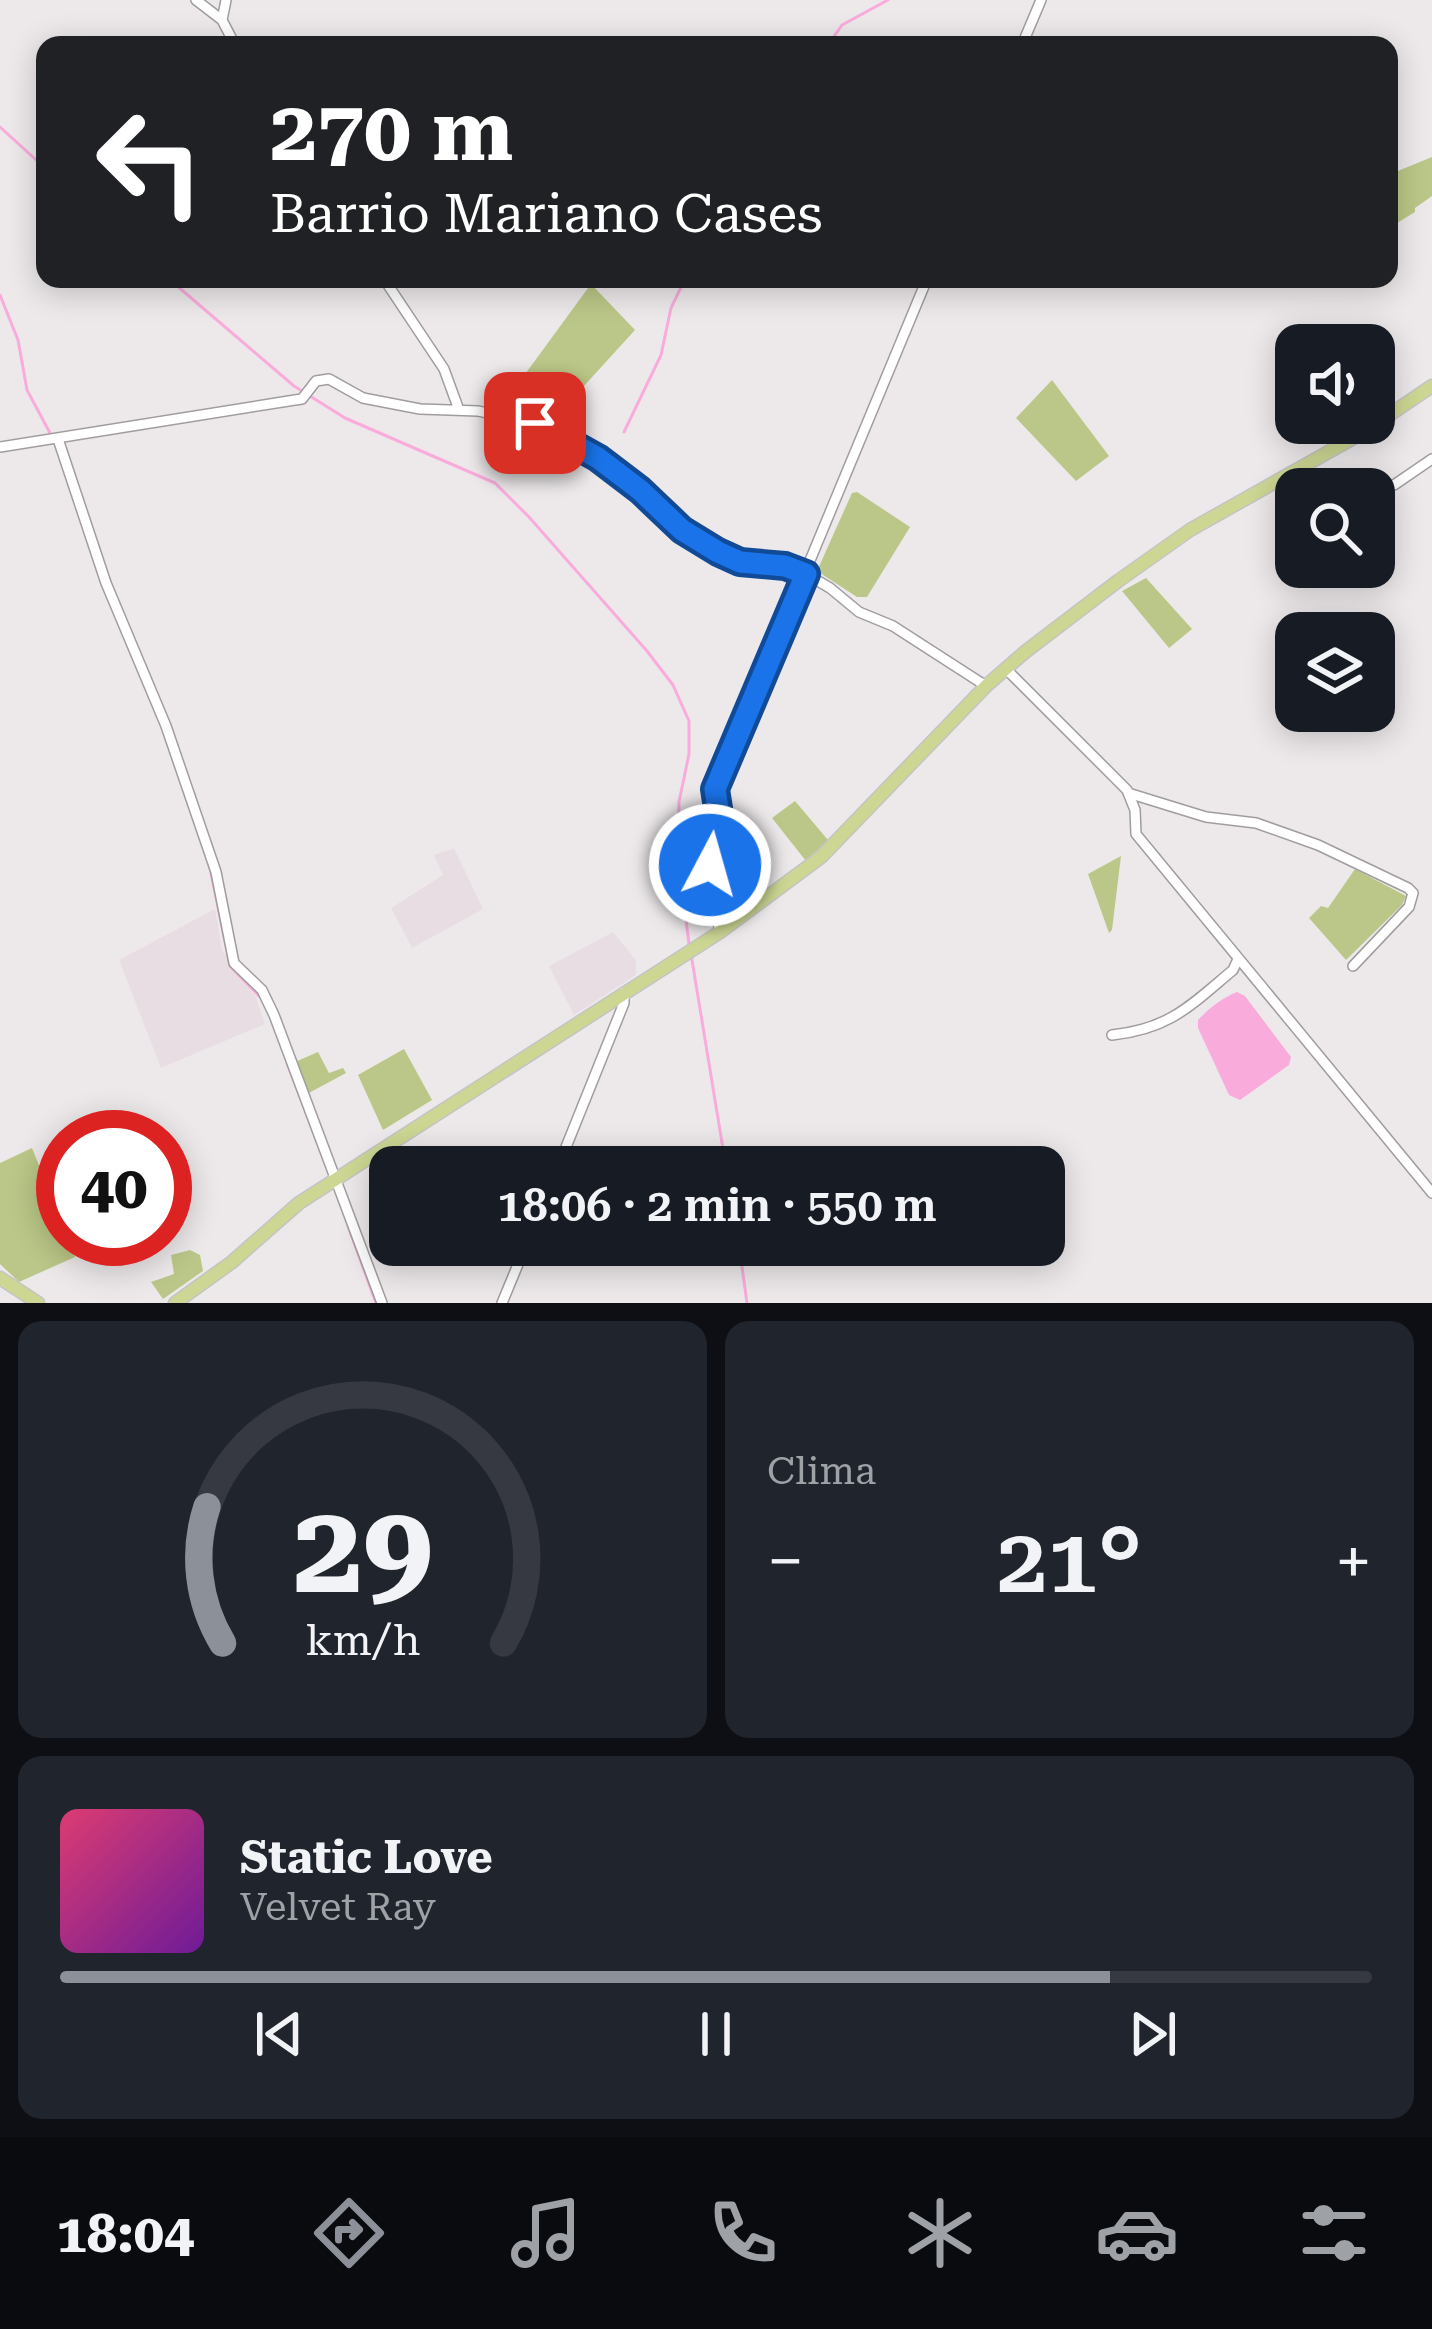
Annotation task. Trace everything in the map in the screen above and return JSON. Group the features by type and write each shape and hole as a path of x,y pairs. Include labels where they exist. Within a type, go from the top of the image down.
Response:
{"main road":[{"path":"175,1303 232,1262 299,1203 720,932 821,857 986,686 1118,581 1190,530 1364,432 1432,386"},
{"path":"0,1278 38,1303"}],"street":[{"path":"196,0 222,20 231,36"},
{"path":"222,20 226,0"},
{"path":"1026,36 1041,0"},
{"path":"390,288 444,369 460,410"},
{"path":"720,932 710,885 710,865 721,828 715,789 923,288"},
{"path":"0,447 302,399 316,381 329,379 363,398 522,419 551,430 616,471 682,530 705,544 740,562 785,566 806,574 859,612 893,626 986,686"},
{"path":"58,439 106,583 166,726 216,872 231,955 262,990 274,1015 382,1303"},
{"path":"1395,484 1432,459"},
{"path":"1006,669 1128,793 1135,810 1136,834 1432,1193"},
{"path":"1128,793 1206,818 1274,829 1318,844 1408,888 1413,898 1409,907 1353,965"},
{"path":"1112,1034 1152,1028 1177,1017 1233,970 1238,959"},
{"path":"567,1146 624,1004 624,992"},
{"path":"502,1303 517,1266"}],"shaded area":[{"path":"454,848 483,909 412,948 391,908 443,875 434,855"},
{"path":"215,909 222,950 256,998 265,1024 161,1068 119,960"},
{"path":"613,932 636,960 636,975 574,1015 549,966"},
{"path":"1237,992 1291,1057 1289,1065 1240,1100 1229,1095 1198,1028 1198,1020 1207,1011"}],"green space":[{"path":"1432,157 1432,196 1398,222 1398,171"},
{"path":"588,288 595,288 635,330 563,409 523,377"},
{"path":"1052,380 1109,456 1076,481 1016,418"},
{"path":"852,493 910,527 867,597 857,597 817,571"},
{"path":"1146,578 1192,629 1169,648 1122,591"},
{"path":"795,801 828,840 806,861 772,818"},
{"path":"1121,856 1112,930 1109,933 1088,874"},
{"path":"1355,869 1406,896 1346,960 1309,918 1321,906 1328,908"},
{"path":"404,1049 432,1100 383,1130 358,1075"},
{"path":"318,1052 329,1073 343,1068 346,1073 307,1094 295,1062"},
{"path":"32,1148 36,1158 36,1266 55,1266 19,1282 0,1264 0,1163"},
{"path":"192,1251 200,1255 203,1271 163,1299 151,1282 174,1274 173,1266 192,1266"}],"waterway":[{"path":"834,36 842,25 888,0"},
{"path":"0,127 36,160"},
{"path":"180,288 294,386 345,418 495,483 647,651 673,685 689,721 678,856 689,944"},
{"path":"624,432 661,355 671,308 681,288"},
{"path":"0,295 18,340 27,390 50,433"},
{"path":"210,868 230,966 262,999"},
{"path":"691,954 723,1146"},
{"path":"287,1063 318,1144"},
{"path":"348,1226 376,1303"},
{"path":"742,1266 747,1303"}],"route":[{"path":"535,423 598,458 682,530 718,552 748,564 785,566 806,574 715,789 721,828 710,865"}]}
